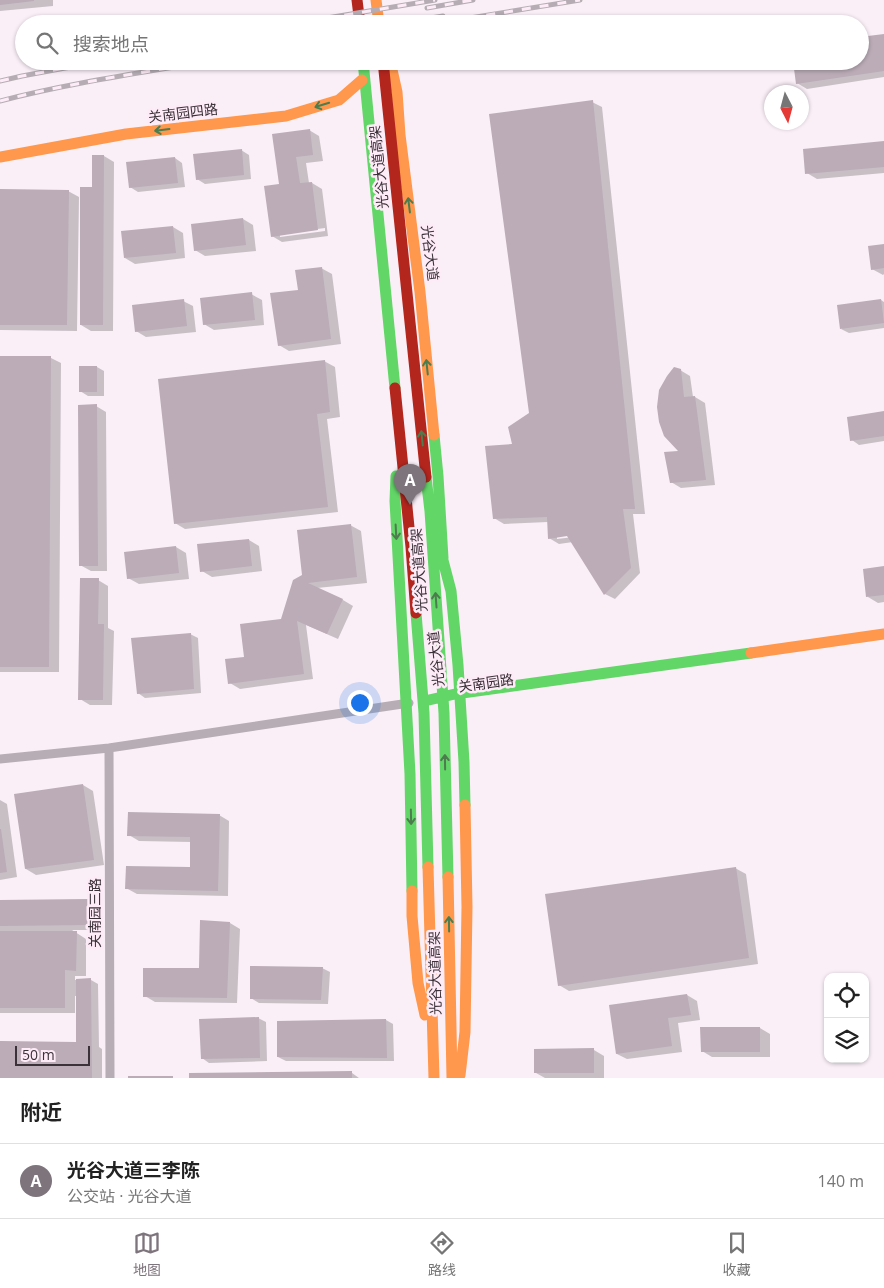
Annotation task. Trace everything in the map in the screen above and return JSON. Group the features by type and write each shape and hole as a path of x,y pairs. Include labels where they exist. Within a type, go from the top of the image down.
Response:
{"main road":[{"path":"353,0 355,15"},
{"path":"357,0 359,15"},
{"path":"376,0 378,15"},
{"path":"381,0 383,15"},
{"name":"光谷大道","path":"361,70 389,298 429,700 431,738 431,886 427,1078"},
{"name":"光谷大道高架","path":"364,70 411,547 424,713 434,1078"},
{"name":"光谷大道高架","path":"384,70 430,511 444,713 452,1078"},
{"name":"光谷大道","path":"392,70 397,92 400,135 421,302 438,476 450,650 456,698 460,891 459,1078"},
{"name":"关南园四路","path":"0,157 126,134 286,116 339,100 362,80"},
{"path":"400,431 395,501 410,774 412,916 418,983 428,1027"},
{"path":"430,511 451,591 464,762 467,907 465,1032 459,1078"},
{"name":"关南园路","path":"456,698 884,634"},
{"name":"关南园路","path":"429,700 884,641"}],"street":[{"path":"0,759 109,748 429,700"},
{"name":"关南园三路","path":"109,748 110,1078"}],"building":[{"path":"0,0 34,0 34,1 0,5"},
{"path":"884,34 884,71 796,84 794,70 869,70 869,36"},
{"path":"593,100 635,509 623,509 631,568 604,595 567,536 548,539 547,517 493,519 485,446 512,444 508,427 529,413 489,114"},
{"path":"310,129 313,155 296,157 300,183 312,182 318,230 271,237 264,186 279,184 272,134"},
{"path":"884,141 884,167 805,174 803,149"},
{"path":"242,149 244,175 196,180 193,154"},
{"path":"92,155 104,155 103,325 80,325 80,187 92,187"},
{"path":"175,157 178,183 129,188 126,162"},
{"path":"0,189 69,190 67,325 0,325"},
{"path":"243,218 246,245 194,251 191,224"},
{"path":"173,226 176,253 124,258 121,231"},
{"path":"884,244 884,268 871,270 868,246"},
{"path":"322,267 331,339 278,346 270,293 298,290 295,270"},
{"path":"252,292 255,320 203,325 200,298"},
{"path":"184,299 187,326 135,332 132,305"},
{"path":"881,299 884,323 840,329 837,305"},
{"path":"0,356 51,356 49,667 0,667"},
{"path":"325,360 330,412 317,414 328,507 174,524 158,379"},
{"path":"79,366 97,366 97,392 79,392"},
{"path":"674,367 681,369 684,397 695,396 706,480 670,483 664,452 678,451 664,436 659,422 657,407 659,390"},
{"path":"97,404 98,566 79,566 78,405"},
{"path":"884,411 884,436 850,441 847,417"},
{"path":"351,524 357,577 308,583 343,599 327,634 297,621 304,674 228,684 225,659 244,657 240,624 281,619 293,580 302,575 297,530"},
{"path":"249,539 252,566 200,572 197,544"},
{"path":"176,546 179,573 127,579 124,552"},
{"path":"884,566 884,595 866,597 863,569"},
{"path":"80,578 99,578 98,624 104,624 103,700 78,700"},
{"path":"191,633 194,689 137,694 131,638"},
{"path":"83,784 94,860 25,869 14,794"},
{"path":"128,812 220,814 218,891 125,889 126,866 190,867 190,837 127,836"},
{"path":"0,829 7,872 0,873"},
{"path":"736,867 749,958 558,986 545,894"},
{"path":"88,899 88,925 0,926 0,900"},
{"path":"200,920 230,922 227,998 143,997 143,968 199,968"},
{"path":"0,931 77,931 76,971 65,970 65,1008 0,1008"},
{"path":"250,966 323,967 321,1000 250,999"},
{"path":"91,978 92,1078 0,1078 0,1041 76,1042 76,979"},
{"path":"687,994 691,1015 668,1018 672,1046 616,1054 609,1005"},
{"path":"259,1017 260,1058 201,1059 199,1019"},
{"path":"386,1019 387,1058 277,1057 277,1021"},
{"path":"700,1027 760,1027 760,1052 701,1052"},
{"path":"594,1048 594,1073 534,1073 534,1049"},
{"path":"352,1071 352,1078 189,1078 189,1073"},
{"path":"128,1076 173,1076 173,1078 128,1078"}],"railway":[{"path":"345,15 435,0"},
{"path":"427,8 473,0"},
{"path":"488,15 580,0"},
{"path":"0,81 54,70"},
{"path":"0,101 78,84 158,70"}],"traffic: fast":[{"path":"364,70 395,388"},
{"path":"434,435 443,558"},
{"path":"396,476 395,501 410,774 412,891"},
{"path":"426,477 444,713 448,877"},
{"path":"440,549 451,591 458,665 465,805"},
{"path":"416,613 424,713 428,867"},
{"path":"429,700 455,694 751,653"}],"traffic: slow":[{"path":"376,0 378,15"},
{"path":"392,70 397,92 400,135 420,292 434,435"},
{"path":"0,157 126,134 286,116 339,100 362,80"},
{"path":"751,653 884,634"},
{"path":"460,1075 465,1032 467,907 465,805"},
{"path":"428,867 434,1078"},
{"path":"448,877 452,1078"},
{"path":"412,891 412,916 418,983 425,1015"}],"traffic: jam":[{"path":"357,0 359,15"},
{"path":"384,70 426,477"},
{"path":"395,388 416,613"}],"place":[{"name":"光谷大道三李陈","path":"410,505"}]}
